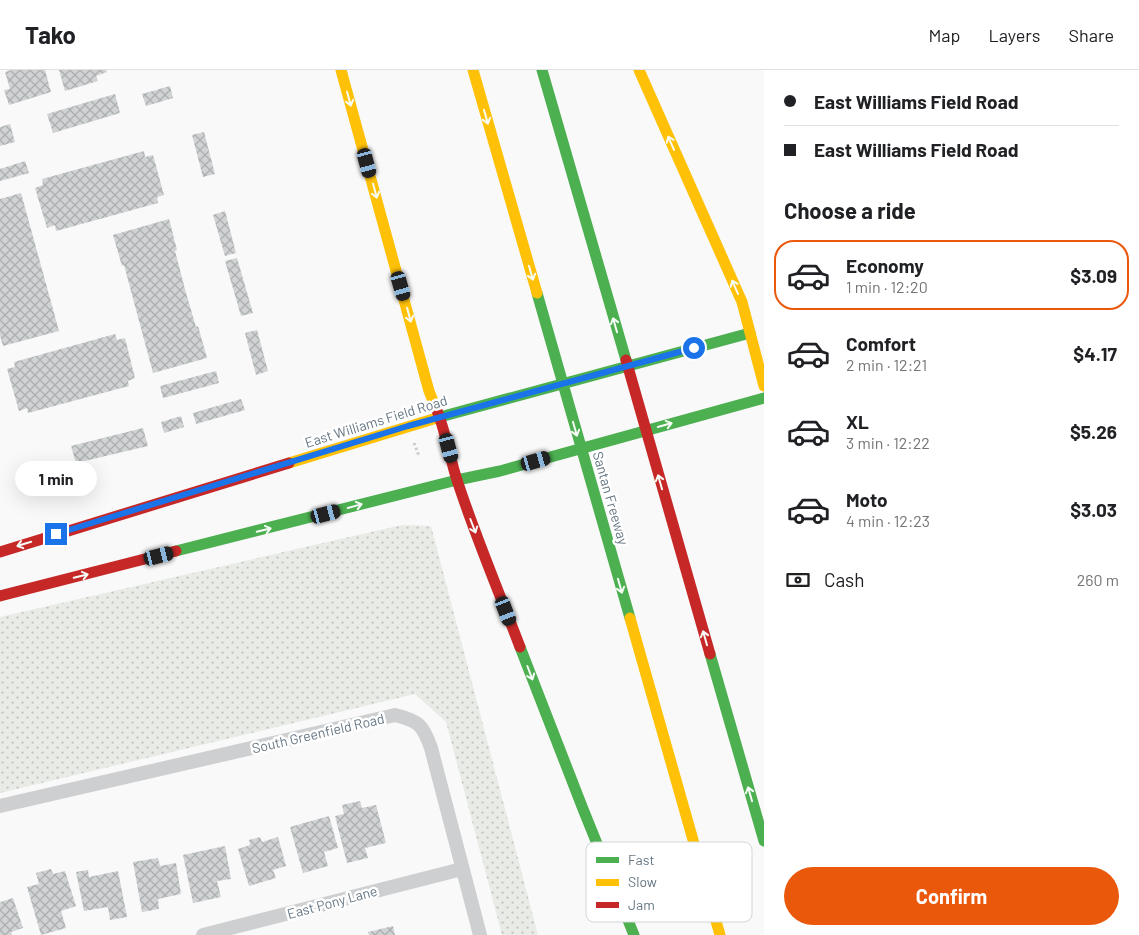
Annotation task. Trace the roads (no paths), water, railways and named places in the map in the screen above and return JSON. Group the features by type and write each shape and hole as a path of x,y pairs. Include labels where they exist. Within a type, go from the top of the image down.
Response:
{"main road":[{"path":"341,70 430,391 440,417 457,480 596,842"},
{"name":"Santan Freeway","path":"472,70 693,842"},
{"path":"542,70 764,841"},
{"path":"639,70 742,302 764,386"},
{"name":"East Williams Field Road","path":"0,552 408,426 764,329"},
{"path":"0,596 457,480 500,471 764,398"},
{"path":"629,922 634,935"},
{"name":"Santan Freeway","path":"716,922 720,935"}],"street":[{"name":"South Greenfield Road","path":"0,806 395,714 415,721 426,734 480,935"},
{"name":"East Pony Lane","path":"203,935 221,933 462,869"}]}
